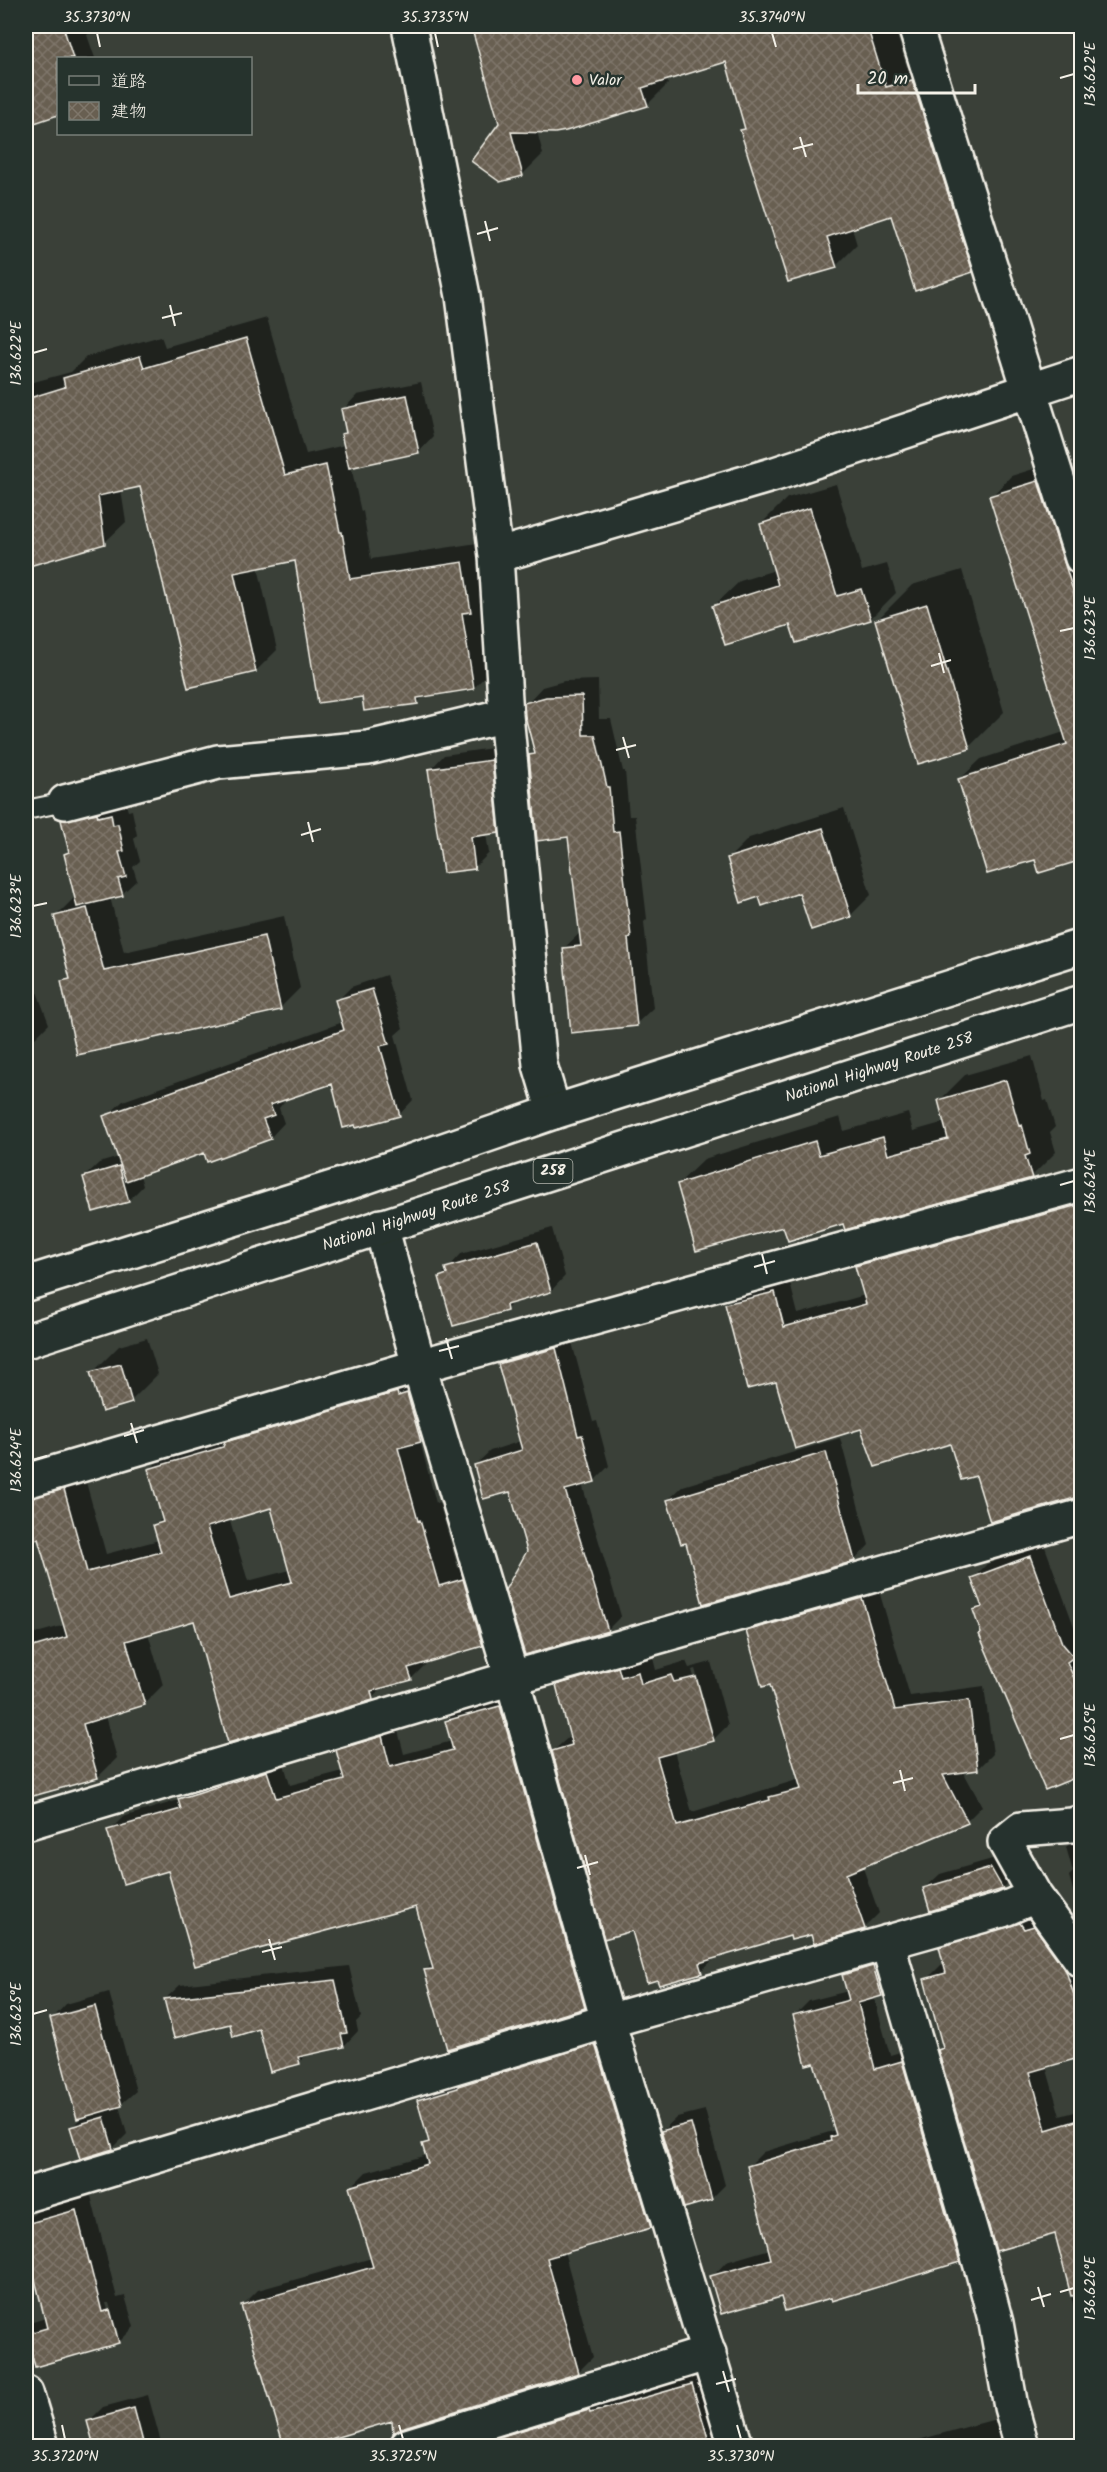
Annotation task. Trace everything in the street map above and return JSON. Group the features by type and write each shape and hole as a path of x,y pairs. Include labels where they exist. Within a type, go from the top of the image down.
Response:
{"main road":[{"path":"409,26 463,296 496,556 506,715 540,1065 554,1112"},
{"path":"915,26 1082,558"},
{"path":"496,556 775,474 1082,373"},
{"path":"65,801 218,762 368,748 506,715"},
{"path":"26,1284 342,1185 554,1112 1082,946"},
{"name":"National Highway Route 258","path":"26,1341 1082,1002"},
{"path":"26,1481 419,1366 1082,1184"},
{"path":"381,1226 419,1366 512,1678 608,2021 736,2446"},
{"path":"26,1822 512,1678 1082,1516"},
{"path":"1082,1822 1072,1825 1021,1828 1005,1842 1035,1896 1082,1961"},
{"path":"26,2195 608,2021 1002,1911 1035,1896"},
{"path":"887,1942 983,2273 1022,2446"},
{"path":"407,2446 709,2353"},
{"path":"26,2393 42,2446"}],"lane":[{"path":"26,810 65,801"}],"building":[{"path":"26,26 63,26 73,57 57,57 57,115 26,126"},
{"path":"471,26 867,26 886,87 912,80 973,272 915,291 891,216 827,237 837,268 788,282 740,130 745,129 726,62 642,88 648,106 566,131 511,132 523,176 500,182 471,161 499,123"},
{"path":"246,338 285,475 326,465 340,532 342,532 350,579 463,562 471,612 462,613 474,689 417,698 418,704 364,711 362,697 318,703 295,561 234,573 256,672 188,688 140,487 98,496 105,544 26,567 26,399 65,387 63,378 140,356 144,368"},
{"path":"407,395 419,453 349,468 341,434 346,433 341,409"},
{"path":"1038,481 1082,618 1082,860 1039,873 1035,860 987,874 958,779 1067,744 989,496"},
{"path":"810,508 837,596 861,589 871,620 796,643 790,625 725,645 712,606 778,585 760,524"},
{"path":"927,604 970,749 918,764 875,620"},
{"path":"582,696 583,735 595,735 607,787 609,787 613,832 619,831 631,937 628,938 637,1026 571,1033 563,948 581,946 568,837 537,841 529,755 535,754 524,703 546,697"},
{"path":"492,760 499,833 471,837 475,869 443,873 428,769"},
{"path":"97,813 98,817 111,814 113,825 118,824 124,851 119,852 126,877 118,879 123,896 77,907 64,854 69,852 61,820"},
{"path":"823,828 851,917 811,930 799,893 762,906 759,897 741,903 727,858"},
{"path":"87,908 104,971 264,936 281,1010 77,1055 61,981 70,979 54,916"},
{"path":"372,989 389,1044 380,1046 400,1116 356,1128 355,1125 343,1128 332,1084 270,1105 274,1115 263,1119 271,1139 207,1162 204,1153 126,1181 103,1116 344,1030 335,1000"},
{"path":"1006,1080 1019,1126 1022,1125 1030,1154 1025,1156 1032,1178 845,1230 843,1224 788,1241 783,1227 696,1251 677,1184 815,1141 819,1155 883,1137 888,1155 948,1139 938,1100"},
{"path":"119,1166 129,1202 93,1212 83,1177"},
{"path":"1082,1204 1082,1496 990,1522 976,1476 961,1480 950,1444 875,1467 861,1429 795,1449 776,1382 747,1389 725,1304 775,1292 784,1327 866,1304 855,1266"},
{"path":"537,1242 551,1292 506,1305 507,1311 453,1326 439,1277 447,1274 445,1268"},
{"path":"556,1348 578,1436 582,1435 595,1482 565,1490 608,1631 525,1655 505,1590 527,1551 510,1492 483,1499 474,1465 522,1450 498,1364"},
{"path":"121,1364 132,1403 102,1412 90,1372"},
{"path":"397,1392 398,1396 407,1393 421,1442 398,1448 418,1521 420,1520 439,1586 463,1579 483,1646 408,1668 412,1680 371,1691 373,1700 228,1743 194,1621 126,1641 145,1705 83,1724 98,1778 26,1798 26,1649 67,1637 38,1539 26,1542 26,1499 64,1489 87,1572 161,1552 153,1525 163,1522 148,1469 223,1447 225,1442","holes":["271,1508 292,1582 229,1599 207,1527"]},
{"path":"826,1452 855,1561 703,1604 686,1543 681,1544 667,1500"},
{"path":"1030,1556 1062,1643 1074,1657 1067,1662 1082,1696 1082,1775 1045,1790 979,1634 981,1633 973,1610 982,1607 971,1578"},
{"path":"862,1598 895,1710 969,1700 978,1770 943,1775 968,1823 846,1874 865,1929 814,1944 811,1935 791,1940 790,1936 699,1963 702,1973 659,1985 657,1980 647,1983 632,1931 604,1939 552,1751 572,1745 556,1685 618,1667 621,1677 638,1672 641,1684 671,1675 674,1682 696,1677 714,1741 657,1757 677,1826 770,1800 769,1797 801,1789 770,1685 762,1687 746,1631"},
{"path":"500,1706 585,2008 447,2049 424,1970 433,1969 416,1907 195,1966 168,1871 123,1884 107,1830 181,1809 178,1799 267,1771 276,1798 344,1780 336,1750 382,1736 390,1767 453,1750 445,1721"},
{"path":"991,1868 1003,1889 930,1911 923,1888"},
{"path":"1020,1923 1024,1929 1034,1926 1066,1971 1082,2019 1082,2057 1030,2072 1046,2130 1082,2119 1082,2295 1071,2296 1055,2234 996,2251 938,2050 943,2048 924,1979 946,1973 939,1947"},
{"path":"873,1966 882,1996 858,2003 875,2069 902,2061 960,2262 832,2301 831,2298 785,2311 781,2297 721,2314 710,2276 771,2259 747,2166 831,2141 830,2137 836,2135 814,2063 806,2065 793,2015 849,2000 842,1975"},
{"path":"335,1980 347,2033 341,2034 344,2047 298,2057 300,2064 270,2072 259,2029 233,2037 230,2024 174,2038 164,1999"},
{"path":"95,2006 122,2106 77,2119 50,2018"},
{"path":"595,2044 651,2228 547,2258 579,2373 401,2428 393,2433 392,2421 307,2446 284,2446 241,2305 373,2267 349,2187 428,2164 422,2144 429,2142 417,2100"},
{"path":"104,2117 113,2149 80,2159 70,2127"},
{"path":"691,2123 712,2200 684,2208 661,2131"},
{"path":"76,2210 102,2312 110,2310 119,2343 35,2367 26,2334 47,2328 26,2243 26,2224"},
{"path":"692,2384 708,2438 675,2446 469,2446 589,2410 590,2413"},
{"path":"134,2408 144,2446 94,2446 87,2421"}],"place":[{"name":"Valor","path":"577,80"}]}
